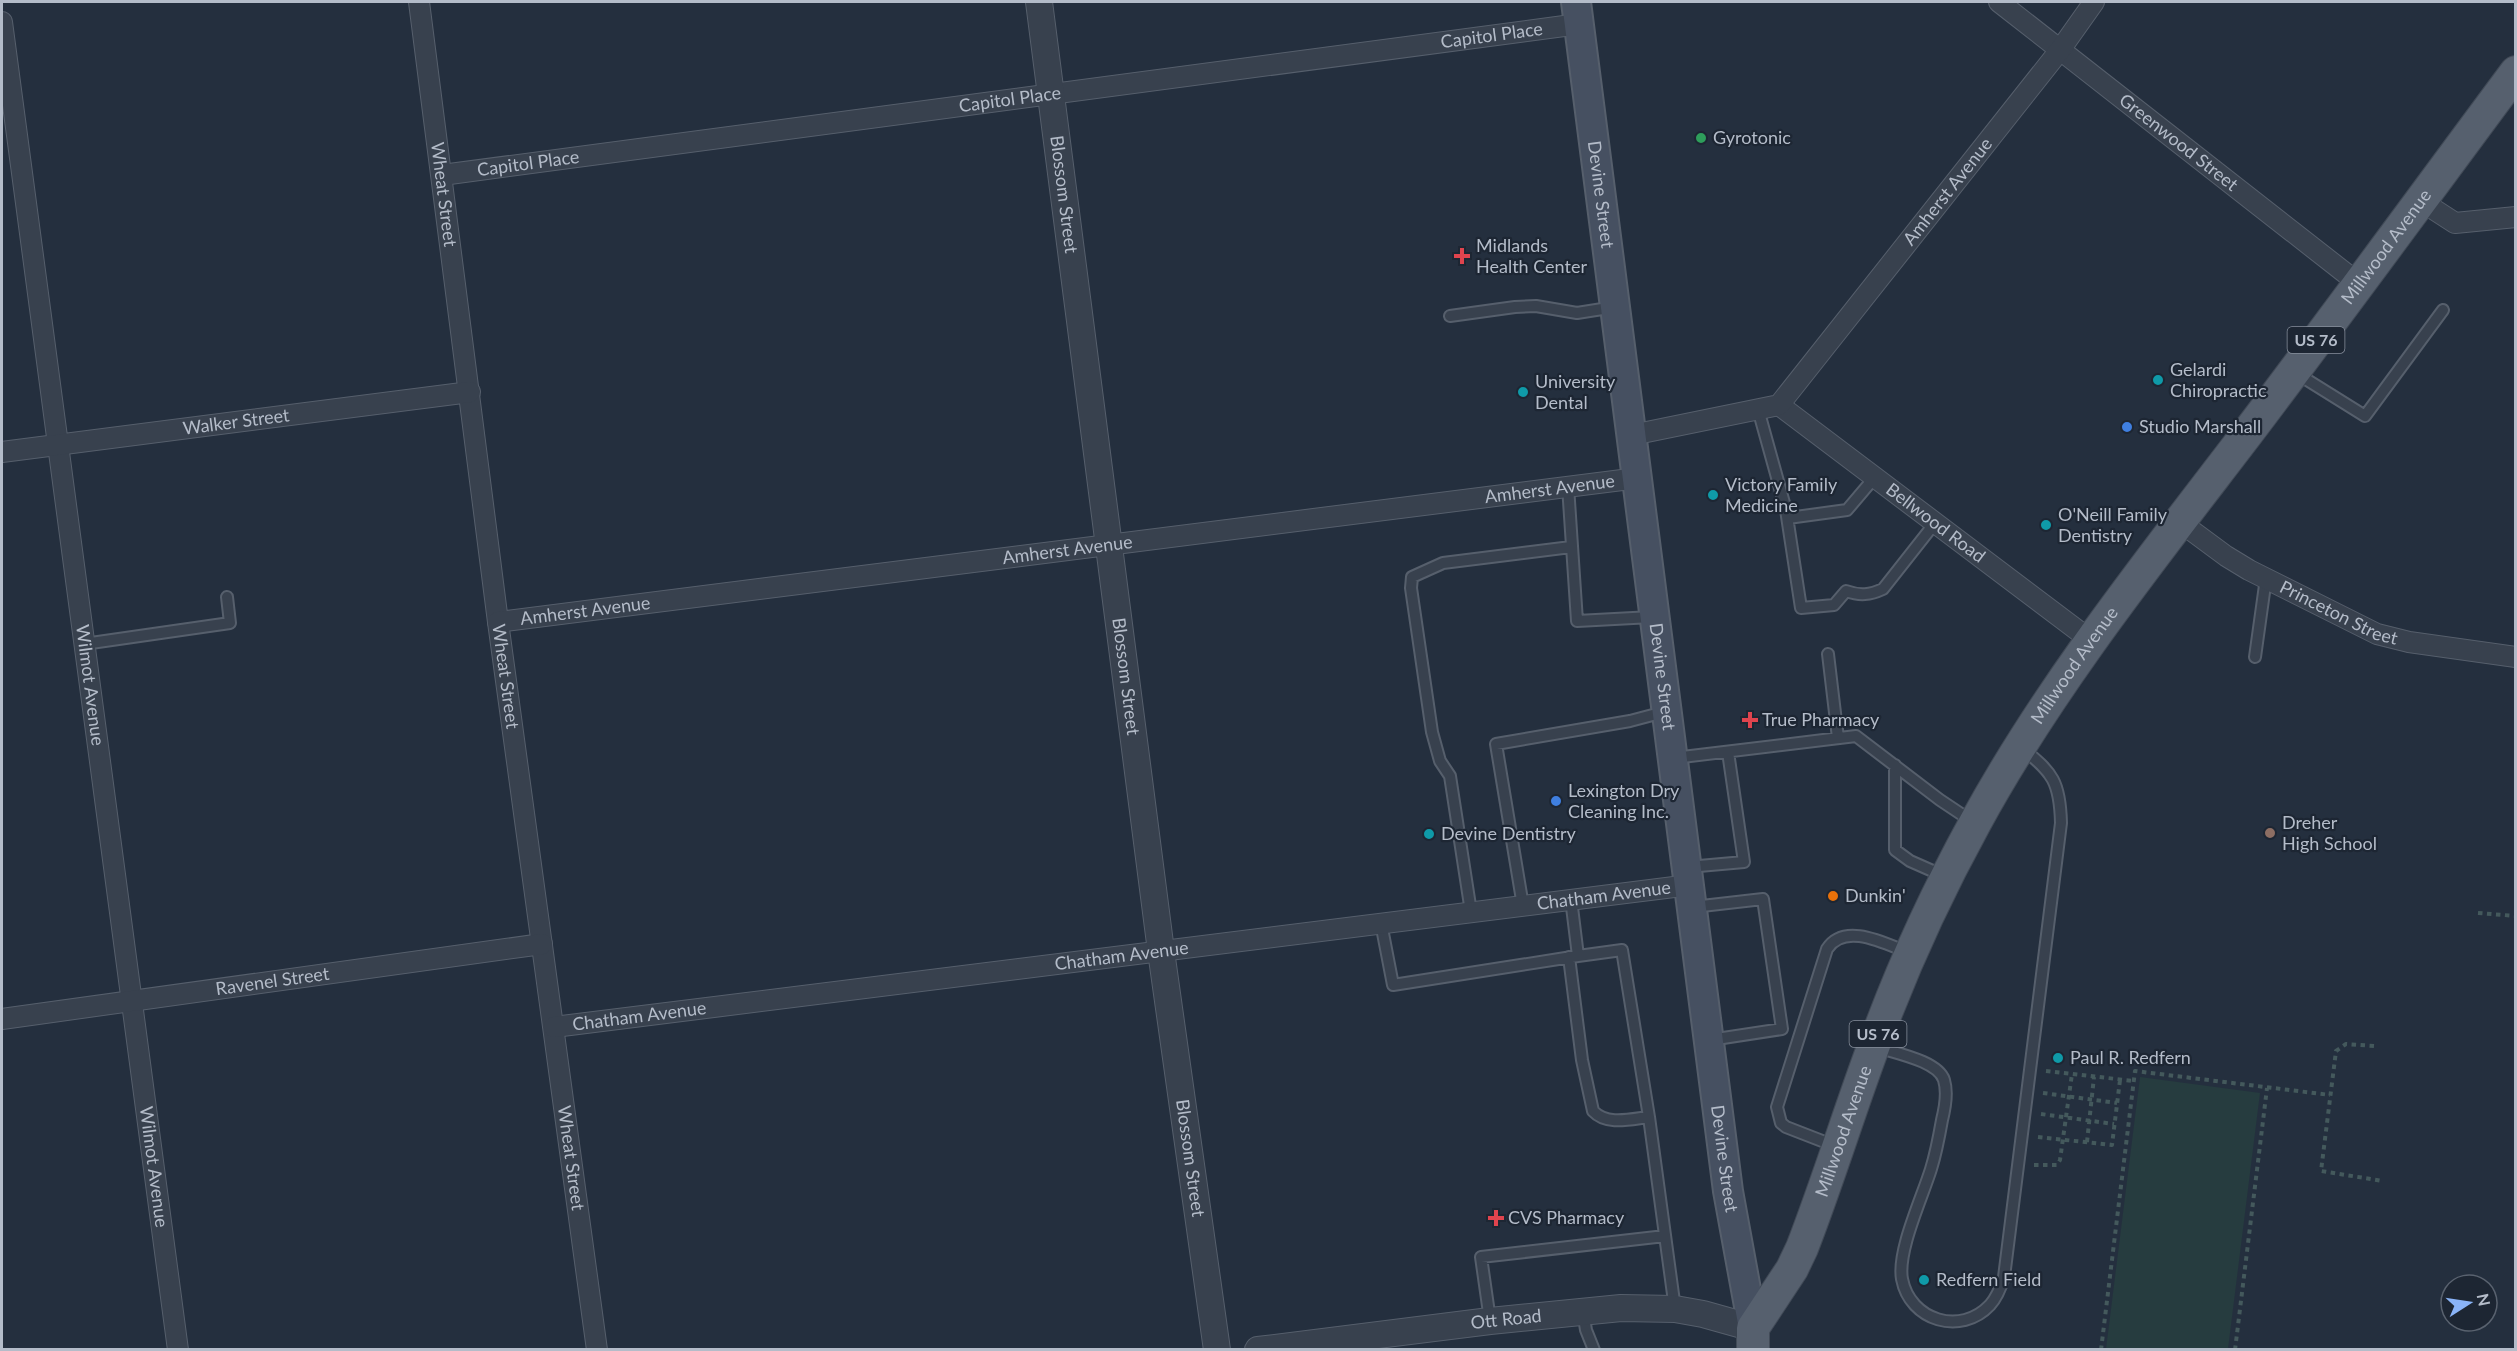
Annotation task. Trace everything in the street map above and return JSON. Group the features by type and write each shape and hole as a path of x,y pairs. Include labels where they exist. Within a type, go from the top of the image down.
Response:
{"main road":[{"name":"Devine Street","path":"1578,13 1728,1191 1755,1344"},
{"name":"Millwood Avenue","path":"1755,1344 1802,1248 1874,1046 1911,954 1975,823 2020,747 2180,522 2516,72"}],"street":[{"name":"Wheat Street","path":"419,2 498,622 597,1350"},
{"name":"Blossom Street","path":"1039,2 1161,951 1217,1350"},
{"name":"Greenwood Street","path":"1999,2 2358,283"},
{"name":"Amherst Avenue","path":"1779,405 2060,50 2094,2"},
{"name":"Capitol Place","path":"442,175 1051,94 1578,13"},
{"name":"Wilmot Avenue","path":"2,22 178,1350"},
{"path":"2421,201 2455,223 2516,217"},
{"name":"Walker Street","path":"2,452 470,392"},
{"path":"1632,435 1779,405"},
{"name":"Bellwood Road","path":"1779,405 2093,642"},
{"name":"Amherst Avenue","path":"498,622 1638,477"},
{"name":"Princeton Street","path":"2180,522 2226,556 2377,634 2409,642 2516,657"},
{"name":"Chatham Avenue","path":"554,1027 1690,886"},
{"name":"Ravenel Street","path":"2,1020 542,944"},
{"name":"Ott Road","path":"1258,1350 1490,1321 1630,1307 1703,1314 1755,1344"}],"lane":[{"path":"1450,316 1536,306 1576,313 1615,307"},
{"path":"2294,371 2366,416 2443,310"},
{"path":"1758,409 1788,518 1801,608 1834,605 1846,591 1857,595 1883,589 1935,523"},
{"path":"1788,518 1847,510 1875,477"},
{"path":"1568,486 1577,621 1655,616"},
{"path":"1471,912 1450,776 1440,761 1432,732 1411,588 1412,577 1443,563 1571,547"},
{"path":"2255,657 2266,578"},
{"path":"84,644 230,623 227,597"},
{"path":"1828,654 1838,738"},
{"path":"1523,906 1496,744 1630,721 1668,711"},
{"path":"1673,758 1856,736 1975,823"},
{"path":"1874,1046 1923,1062 1940,1071 1943,1076 1946,1094 1942,1124 1931,1170 1904,1253 1902,1279 1911,1301 1924,1315 1950,1322 1968,1319 1992,1304 2004,1277 2061,823 2060,798 2053,777 2046,766 2020,747"},
{"path":"1690,886 1744,862 1728,752"},
{"path":"1895,765 1895,850 1910,861 1947,877"},
{"path":"1690,886 1763,899 1782,1029"},
{"path":"1571,899 1582,1060 1593,1111 1598,1116 1607,1119 1649,1117"},
{"path":"1381,923 1393,985 1622,950 1649,1117 1675,1310"},
{"path":"1838,1147 1786,1127 1778,1115 1778,1100 1827,950 1836,938 1844,936 1873,939 1911,954"},
{"path":"1710,1040 1782,1029 1799,1034"},
{"path":"1490,1321 1481,1257 1665,1236"},
{"path":"1583,1311 1586,1330 1594,1350"}],"path":[{"path":"2478,913 2516,916"},
{"path":"2374,1046 2351,1044 2340,1047 2335,1055 2321,1171 2383,1181"},
{"path":"2046,1071 2134,1081"},
{"path":"2101,1350 2135,1071 2330,1095"},
{"path":"2034,1165 2057,1165 2060,1160 2072,1074"},
{"path":"2087,1142 2094,1077"},
{"path":"2038,1137 2112,1145 2120,1080"},
{"path":"2235,1350 2267,1088"},
{"path":"2043,1093 2117,1103"},
{"path":"2041,1114 2115,1124"}],"green space":[{"path":"2140,1077 2260,1093 2228,1349 2106,1349"}],"place":[{"name":"Gyrotonic","path":"1701,138"},
{"name":"Midlands Health Center","path":"1462,256"},
{"name":"Gelardi Chiropractic","path":"2158,380"},
{"name":"University Dental","path":"1523,392"},
{"name":"Studio Marshall","path":"2127,427"},
{"name":"Victory Family Medicine","path":"1713,495"},
{"name":"O'Neill Family Dentistry","path":"2046,525"},
{"name":"True Pharmacy","path":"1750,720"},
{"name":"Lexington Dry Cleaning Inc.","path":"1556,801"},
{"name":"Dreher High School","path":"2270,833"},
{"name":"Devine Dentistry","path":"1429,834"},
{"name":"Dunkin'","path":"1833,896"},
{"name":"Paul R. Redfern","path":"2058,1058"},
{"name":"CVS Pharmacy","path":"1496,1218"},
{"name":"Redfern Field","path":"1924,1280"}]}
